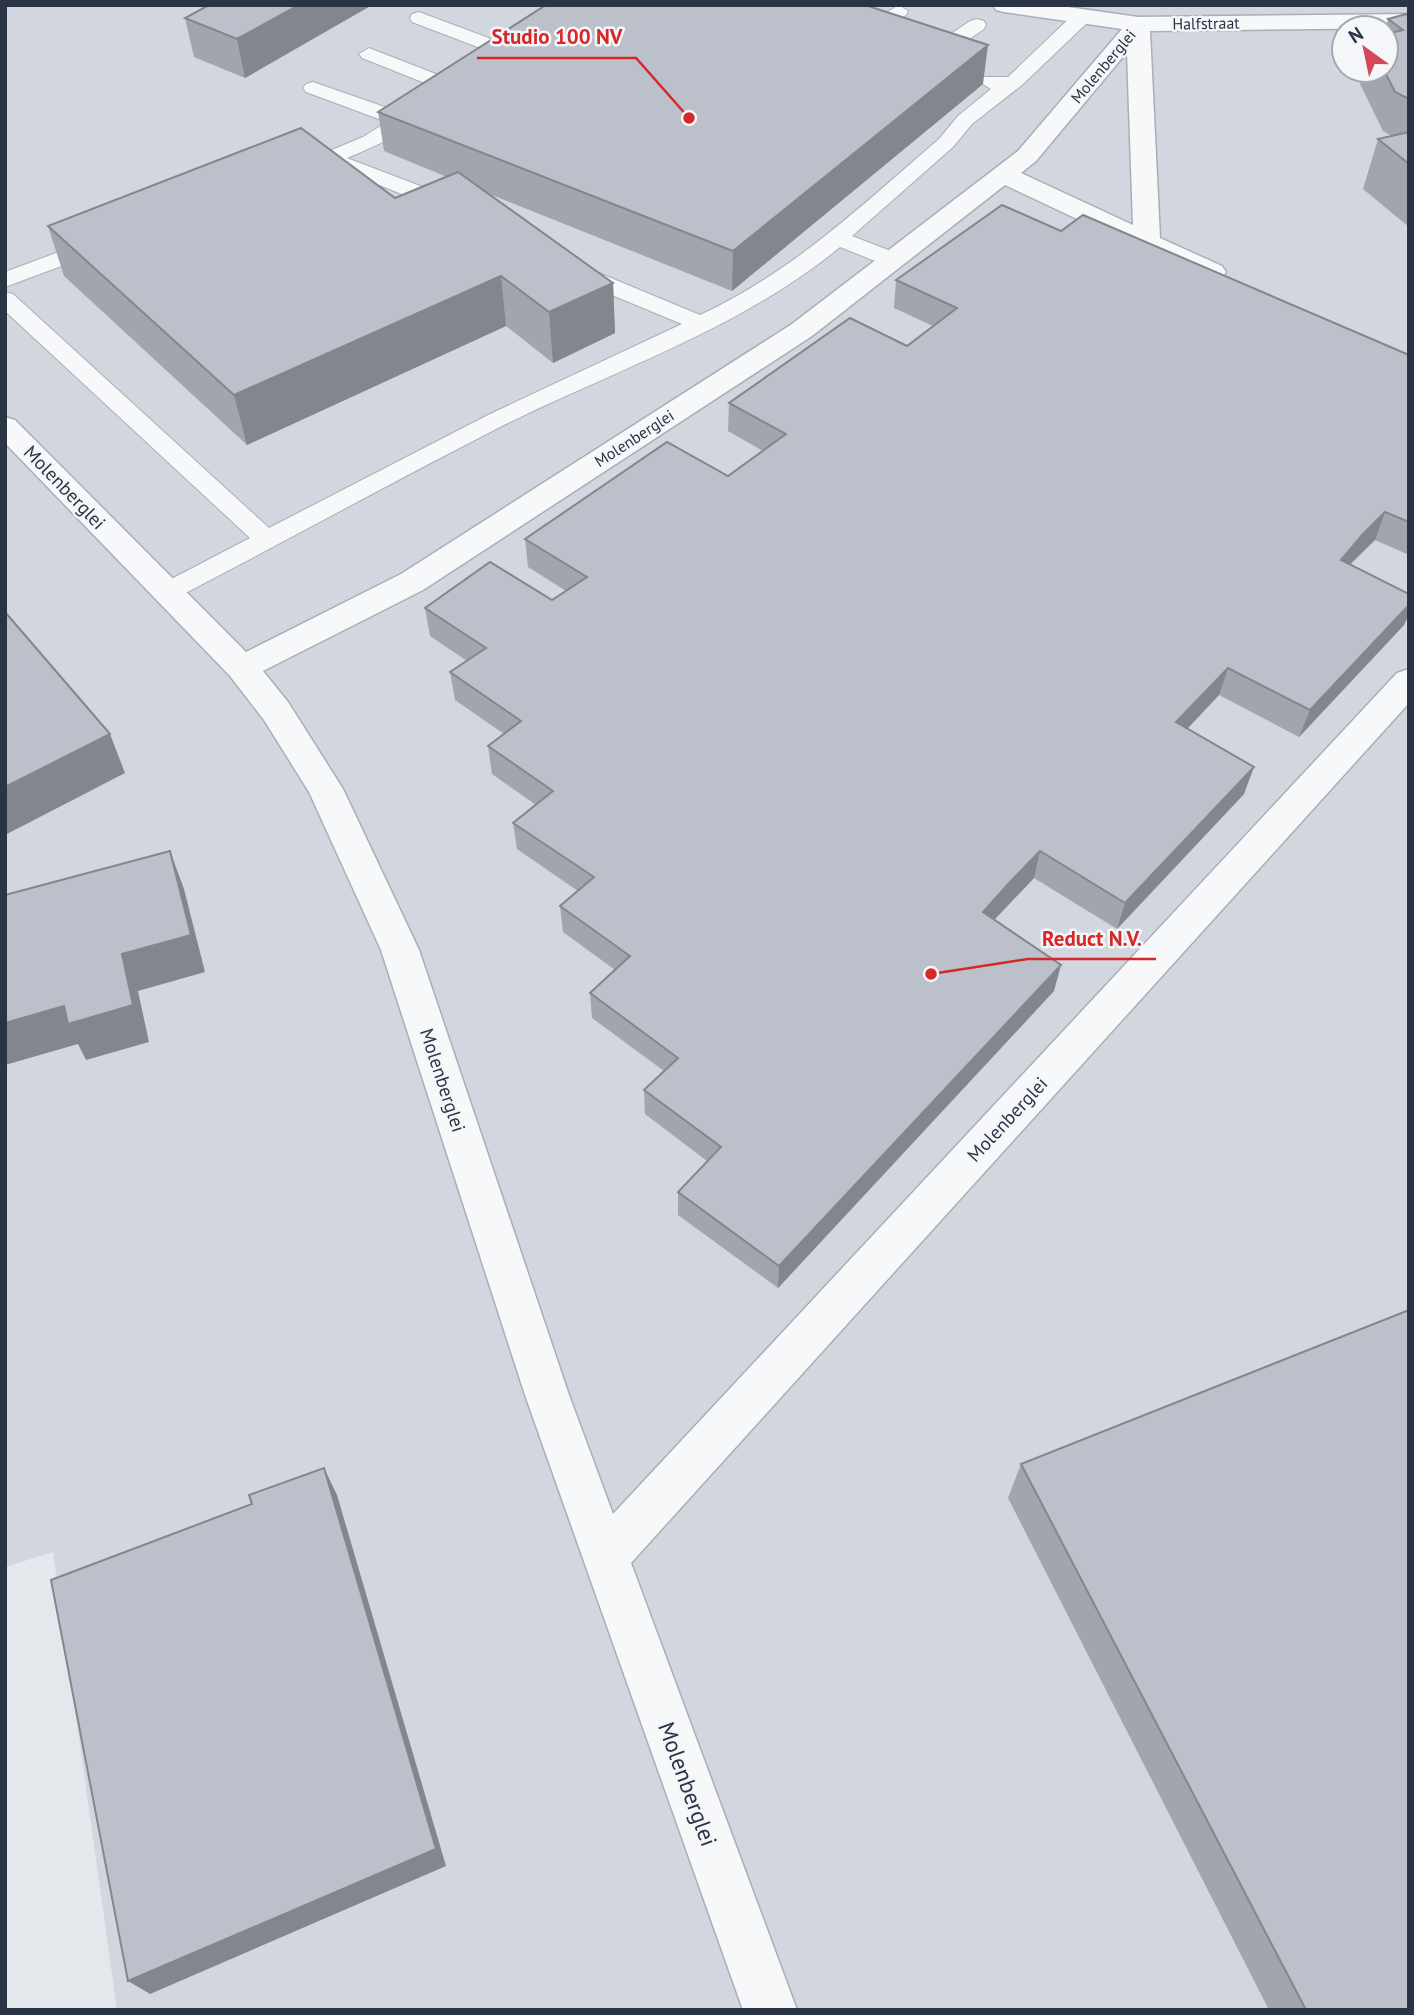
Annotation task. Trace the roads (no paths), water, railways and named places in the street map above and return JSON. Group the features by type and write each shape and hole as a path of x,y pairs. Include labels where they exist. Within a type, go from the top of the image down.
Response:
{"street":[{"name":"Halfstraat","path":"1004,5 1138,24 1409,21"},
{"name":"Molenberglei","path":"242,668 412,582 802,330 1027,156 1138,24"},
{"name":"Molenberglei","path":"1138,24 1147,242"},
{"path":"1004,175 1232,281"},
{"name":"Molenberglei","path":"5,426 242,668 276,711 325,789 400,950 547,1395 770,2010"},
{"name":"Molenberglei","path":"605,1557 1409,681"}],"lane":[{"path":"882,43 853,34 899,11"},
{"path":"167,592 496,419 751,300 808,262 837,238 946,143 965,120 1016,81 1083,16"},
{"path":"419,18 511,53"},
{"path":"927,59 977,24"},
{"path":"282,176 332,159 404,121 531,39"},
{"path":"905,51 951,68"},
{"path":"369,54 457,89"},
{"path":"975,76 999,85 1009,84"},
{"path":"313,88 404,121"},
{"path":"332,159 470,214"},
{"path":"5,280 119,237"},
{"path":"837,238 893,260"},
{"path":"551,261 702,324"},
{"path":"5,299 267,539"}],"place":[{"name":"Studio 100 NV","path":"689,118"},
{"name":"Reduct N.V.","path":"931,974"}]}
